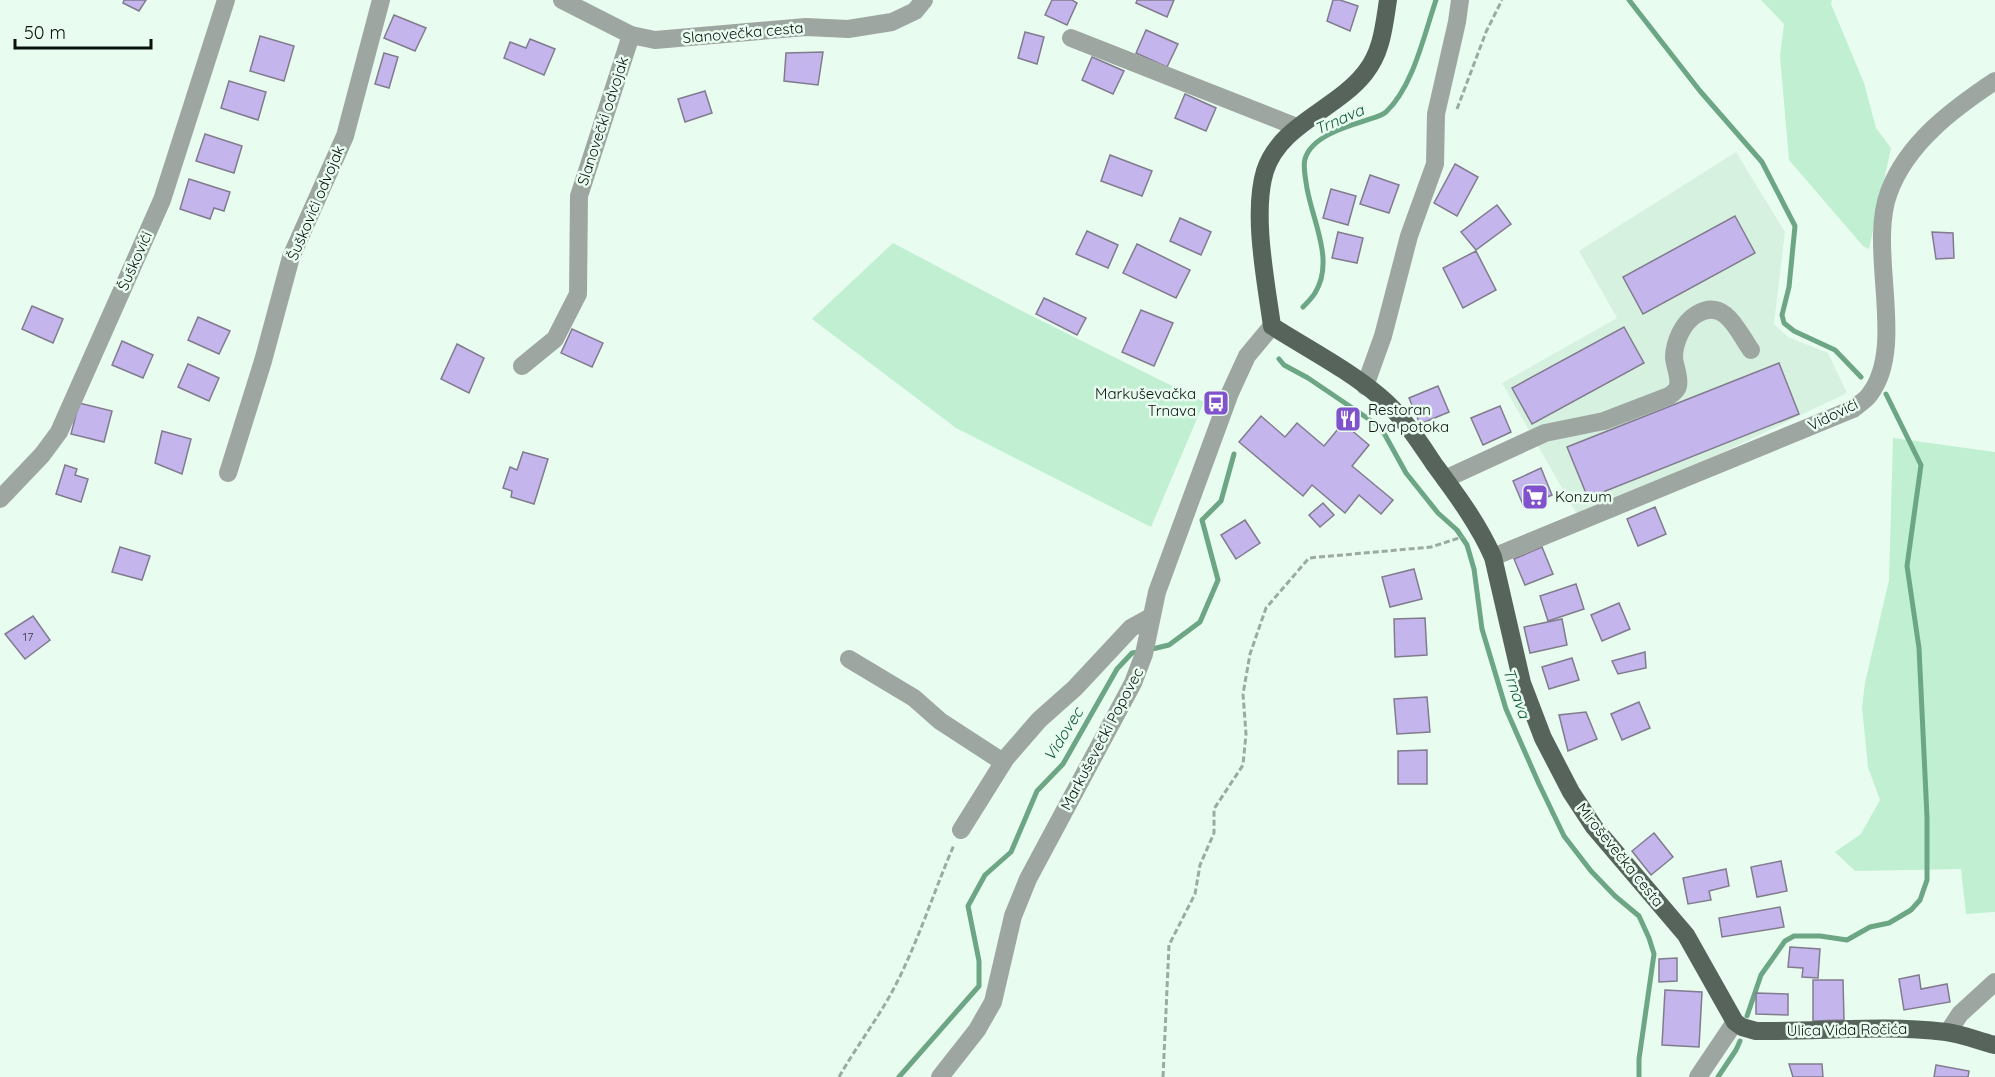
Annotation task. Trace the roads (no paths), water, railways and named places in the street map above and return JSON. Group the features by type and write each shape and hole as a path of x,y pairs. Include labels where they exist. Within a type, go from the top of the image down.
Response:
{"main road":[{"path":"1272,326 1263,255 1260,194 1266,170 1274,151 1297,128 1349,90 1366,72 1383,37 1388,0"},
{"name":"Miroševečka cesta","path":"1272,326 1380,397 1410,429 1485,538 1493,557 1522,683 1543,738 1571,792 1594,827 1686,935 1735,1022"},
{"name":"Ulica Vida Ročića","path":"1735,1022 1742,1027 1756,1031 1872,1027 1948,1032 1995,1045"}],"street":[{"name":"Šuškovići","path":"0,499 42,455 59,432 162,200 226,0"},
{"name":"Šuškovići odvojak","path":"228,474 263,361 291,257 345,136 381,0"},
{"name":"Slanovečka cesta","path":"562,0 631,35 656,40 806,27 848,29 892,22 915,11 924,0"},
{"path":"1365,386 1383,336 1409,236 1435,164 1436,114 1460,0"},
{"name":"Slanovečki odvojak","path":"522,366 555,339 578,294 579,196 631,35"},
{"path":"1071,38 1297,128"},
{"name":"Vidovići","path":"1493,557 1853,409 1869,396 1879,380 1887,351 1883,228 1888,193 1910,155 1929,132 1948,115 1995,81"},
{"path":"1445,478 1545,433 1604,421 1669,396 1677,390 1678,385 1674,358 1680,332 1691,317 1706,309 1715,308 1724,312 1751,350"},
{"name":"Markuševečki Popovec","path":"940,1077 977,1030 993,1002 1012,916 1028,879 1133,683 1144,654 1150,624 1180,528 1230,393 1247,356 1272,326"},
{"path":"961,830 1003,762 1039,720 1075,688 1131,628 1150,624"},
{"path":"849,659 914,698 940,722 1003,762"},
{"path":"1948,1032 1960,1014 1995,982"},
{"path":"1698,1077 1735,1022"}],"waterway":[{"name":"Trnava","path":"1303,307 1315,293 1321,280 1323,266 1320,238 1308,195 1304,168 1308,151 1330,134 1386,112 1404,89 1411,75 1436,0"},
{"path":"1629,0 1700,91 1762,162 1795,226 1789,287 1782,315 1784,323 1794,331 1835,350 1861,377"},
{"name":"Trnava","path":"1279,359 1284,365 1308,378 1376,424 1385,435 1406,473 1438,513 1457,530 1467,545 1474,569 1482,629 1506,709 1539,784 1564,836 1591,871 1615,896 1639,916 1649,938 1654,954 1639,1059 1639,1077"},
{"path":"1747,1016 1761,975 1785,941 1794,936 1820,936 1847,940 1870,927 1889,923 1911,910 1920,900 1927,880 1927,817 1919,648 1907,566 1921,465 1886,394"},
{"name":"Vidovec","path":"1148,650 1169,645 1200,622 1218,580 1202,520 1221,501 1234,454"},
{"name":"Vidovec","path":"899,1077 979,986 979,961 968,906 985,875 1011,852 1037,791 1063,764 1117,669 1132,653 1139,652"},
{"path":"1718,1077 1740,1041"}],"place":[{"name":"Markuševačka Trnava","path":"1216,403"},
{"name":"Restoran Dva potoka","path":"1348,419"},
{"name":"Konzum","path":"1535,497"}]}
